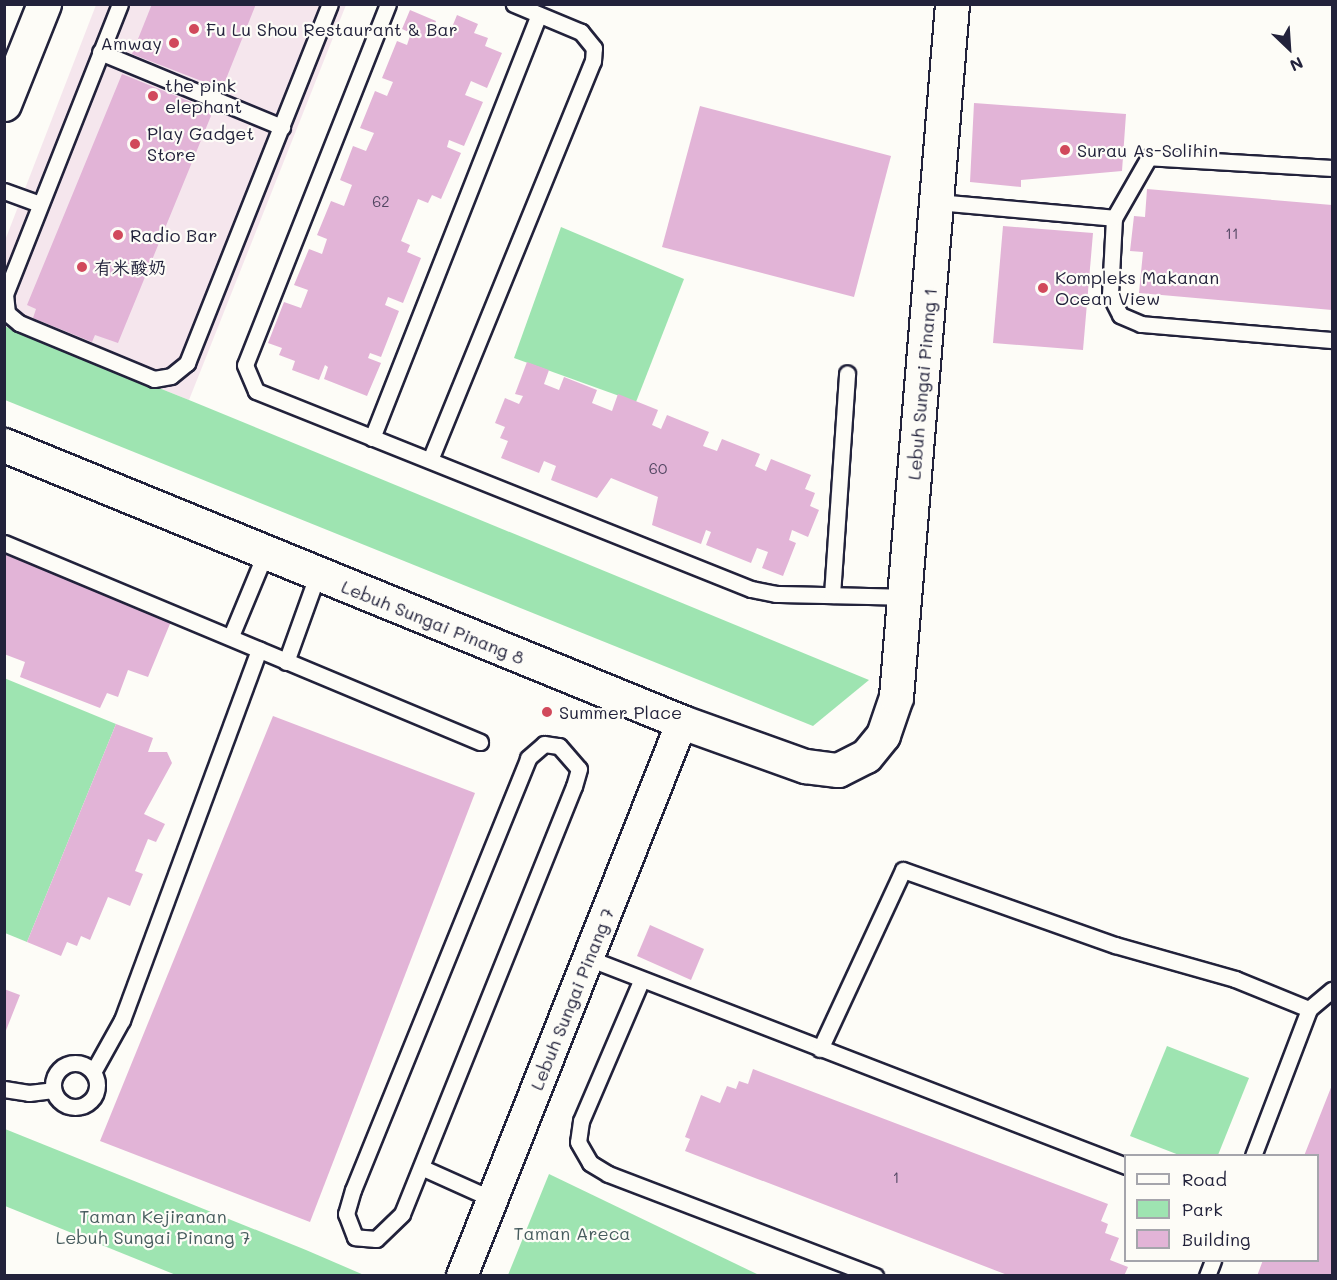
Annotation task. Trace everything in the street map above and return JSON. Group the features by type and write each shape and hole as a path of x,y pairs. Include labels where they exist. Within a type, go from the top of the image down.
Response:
{"street":[{"path":"4,104 44,4"},
{"name":"Lebuh Sungai Pinang 1","path":"866,756 883,735 896,697 952,4"},
{"name":"Lebuh Sungai Pinang 8","path":"4,445 317,576 682,722 805,766 838,770 866,756"},
{"name":"Lebuh Sungai Pinang 7","path":"462,1275 682,722"}],"lane":[{"path":"120,4 5,294 8,313 19,323 154,379 171,376 188,363 330,4"},
{"path":"388,4 245,365 256,392 269,400 430,460 751,590 905,597"},
{"path":"430,460 593,61 589,38 514,4"},
{"path":"372,438 539,15"},
{"path":"100,52 282,127"},
{"path":"1332,168 1161,155 1149,158 1142,166 1128,200 1114,218 1110,295 1113,307 1130,321 1332,340"},
{"path":"4,191 39,204"},
{"path":"936,202 1114,218"},
{"path":"832,595 847,374"},
{"path":"4,543 480,742"},
{"path":"231,636 265,554"},
{"path":"286,662 317,576"},
{"path":"93,1072 76,1063 63,1067 54,1077 53,1090 64,1105 84,1106 97,1091 93,1072 122,1020 259,650"},
{"path":"544,744 559,746 579,769 423,1168 402,1214 388,1231 376,1239 355,1237 346,1214 353,1190 528,758 544,744"},
{"path":"820,1049 903,870 1115,945 1235,979 1309,1009"},
{"path":"588,958 641,981 1124,1166"},
{"path":"641,981 581,1121 578,1142 590,1163 608,1174 875,1275"},
{"path":"1253,1154 1309,1009 1332,990"},
{"path":"4,1089 29,1093 53,1090"},
{"path":"423,1168 492,1199"}],"shaded area":[{"path":"96,5 346,5 189,400 5,326 4,243"}],"green space":[{"path":"561,227 684,279 636,402 514,358"},
{"path":"4,326 869,680 813,726 5,400"},
{"path":"4,678 116,724 27,942 5,933"},
{"path":"1167,1046 1249,1078 1218,1154 1176,1154 1130,1136"},
{"name":"Taman Kejiranan Lebuh Sungai Pinang 7","path":"5,1129 364,1275 176,1275 5,1206"},
{"name":"Taman Areca","path":"549,1174 759,1275 508,1275"}],"building":[{"name":"Fu Lu Shou Restaurant & Bar","path":"152,4 256,4 222,89 132,54"},
{"path":"410,10 436,21 432,30 448,37 457,15 478,24 474,33 488,38 485,46 502,53 487,88 471,81 465,95 483,102 464,146 449,140 447,147 461,153 441,199 432,195 428,203 418,199 401,241 410,245 407,252 421,258 403,303 388,297 385,305 399,311 381,357 370,353 368,358 381,363 367,396 324,379 328,367 325,365 319,380 292,370 295,361 279,355 282,348 268,343 284,302 301,308 308,290 294,285 309,249 322,254 327,239 317,235 331,201 344,206 352,185 340,180 353,146 366,151 374,133 360,128 375,91 387,96 393,82 382,78 397,41 407,45 411,33 402,29"},
{"path":"122,74 213,111 118,343 95,335 92,342 33,318 36,309 27,305"},
{"path":"974,103 1126,114 1122,171 1021,180 1021,187 970,182"},
{"path":"700,106 891,156 854,297 662,247"},
{"path":"1147,189 1332,205 1332,310 1139,293 1143,252 1130,251 1134,216 1145,217"},
{"name":"Kompleks Makanan Ocean View","path":"1003,226 1093,233 1083,350 993,343"},
{"path":"527,362 549,370 544,384 559,390 564,377 597,390 592,403 612,411 618,394 658,410 652,425 661,429 667,415 709,432 703,446 717,451 722,439 760,454 755,466 766,471 771,459 811,475 805,489 815,493 810,506 819,510 808,537 792,530 789,540 796,543 783,576 762,568 768,552 757,548 751,563 706,545 711,532 706,530 701,544 652,525 658,497 611,478 597,498 551,480 556,466 544,461 539,473 501,458 508,441 500,438 505,427 495,423 505,398 519,404 523,396 515,394"},
{"path":"4,554 172,619 148,677 128,670 118,697 107,693 100,708 20,677 25,662 4,654"},
{"path":"273,716 475,793 310,1222 100,1141"},
{"path":"116,724 153,738 148,752 167,752 172,763 144,814 165,824 156,842 148,839 135,871 143,874 130,906 108,897 90,940 81,936 77,946 67,942 61,956 27,942"},
{"path":"650,925 704,949 691,980 637,956"},
{"path":"4,989 20,995 5,1033 4,1033"},
{"path":"753,1069 1108,1204 1101,1221 1108,1224 1105,1233 1119,1238 1110,1260 1128,1267 1124,1276 1010,1276 685,1151 690,1139 685,1137 701,1095 720,1103 727,1086 736,1089 739,1081 748,1084"},
{"path":"1332,1085 1332,1276 1257,1276 1262,1262 1319,1262 1319,1154 1305,1154"}],"place":[{"name":"Fu Lu Shou Restaurant & Bar","path":"194,29"},
{"name":"Amway","path":"174,43"},
{"name":"the pink elephant","path":"153,96"},
{"name":"Play Gadget Store","path":"135,144"},
{"name":"Surau As-Solihin","path":"1065,150"},
{"name":"Radio Bar","path":"118,235"},
{"name":"有米酸奶","path":"82,267"},
{"name":"Kompleks Makanan Ocean View","path":"1043,288"},
{"name":"Summer Place","path":"547,712"}]}
